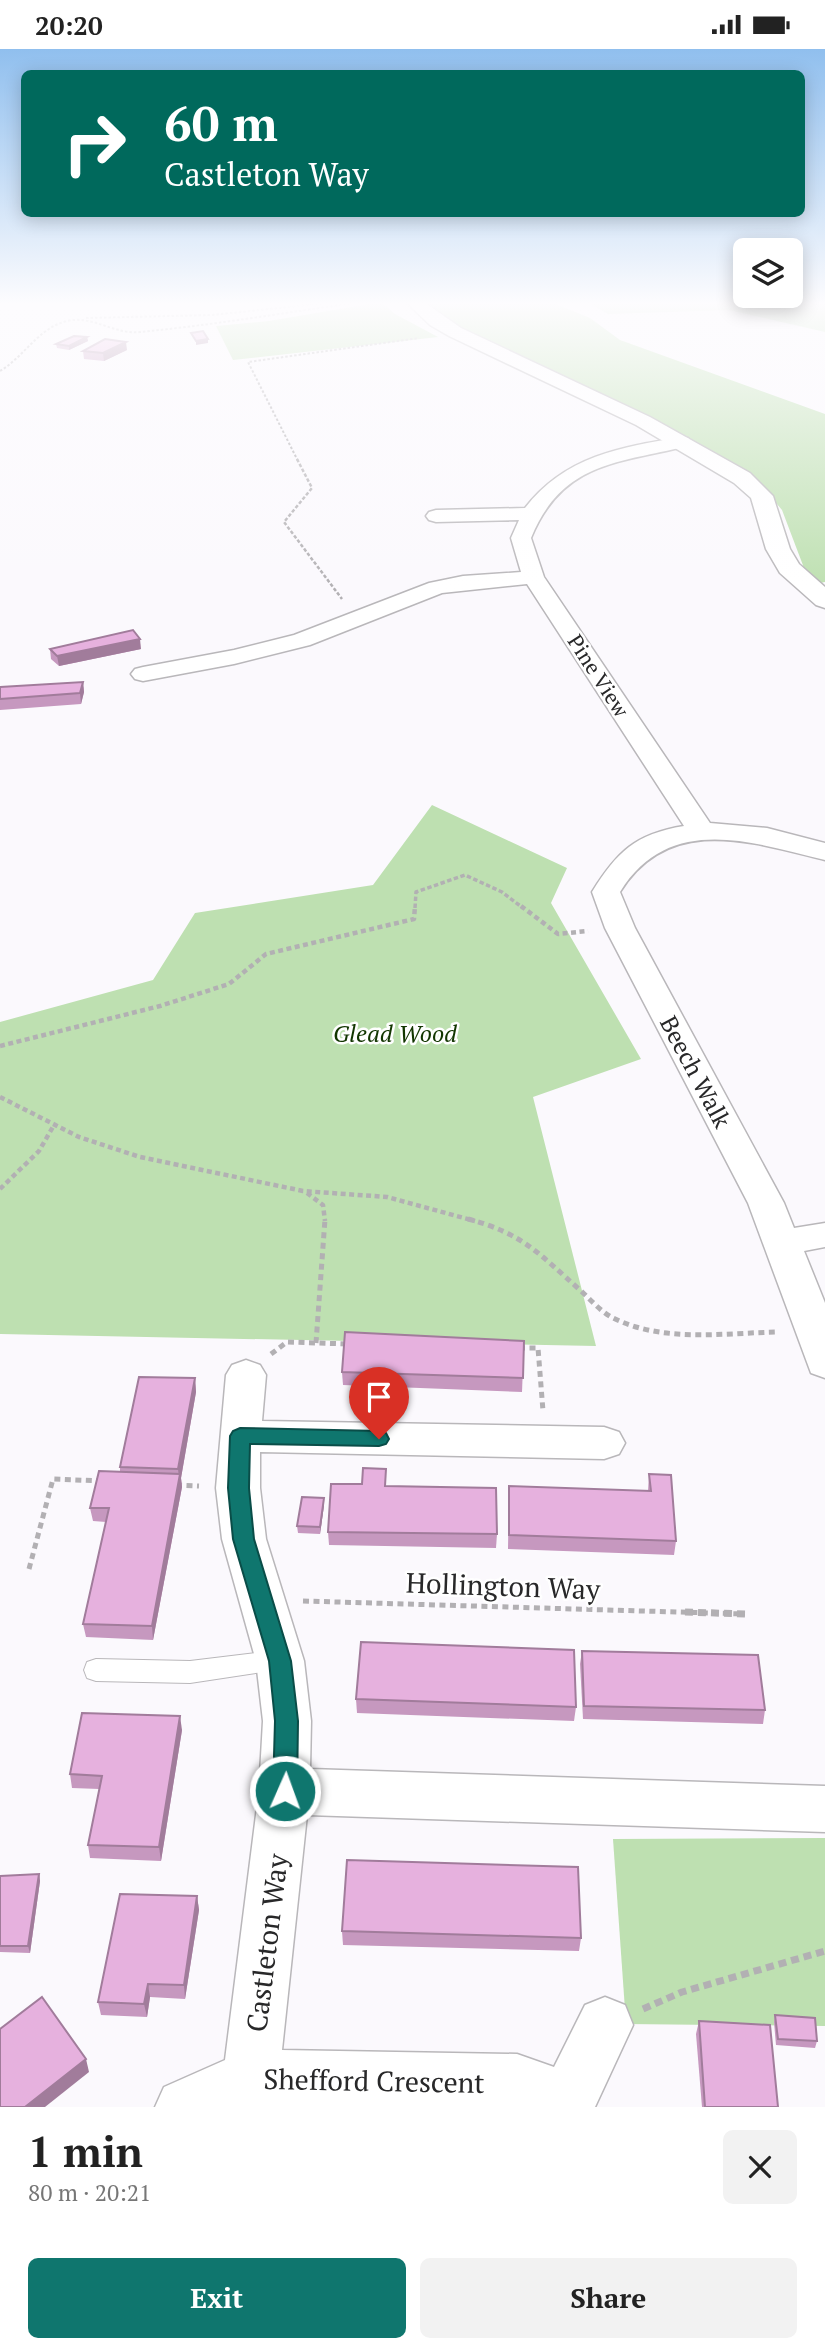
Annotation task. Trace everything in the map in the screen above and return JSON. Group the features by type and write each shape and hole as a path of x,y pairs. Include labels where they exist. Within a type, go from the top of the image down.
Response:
{"main road":[{"path":"597,398 682,442 754,487 762,496 778,549 789,568 825,600"}],"street":[{"name":"Pine View","path":"682,442 621,452 591,463 559,484 532,514 521,538 533,577 701,831"},
{"path":"436,517 532,514"},
{"path":"143,674 250,654 328,632 422,592 455,583 533,577"},
{"path":"701,831 750,832 800,843 825,852"},
{"name":"Beech Walk","path":"701,831 657,842 638,852 622,864 612,877 606,892 620,928 766,1203 817,1332 825,1363"},
{"path":"783,1242 825,1235"},
{"name":"Castleton Way","path":"246,1375 240,1436 239,1488 244,1539 280,1661 287,1721 285,1791 251,2078"},
{"path":"240,1436 604,1443"},
{"path":"285,1791 825,1809"},
{"path":"566,2106 605,2025"},
{"name":"Shefford Crescent","path":"184,2107 251,2078 517,2083 544,2092 566,2106"}],"lane":[{"path":"96,1670 190,1672 280,1661"}],"path":[{"path":"266,398 312,488 284,522 358,619"},
{"path":"0,1046 160,1006 229,983 265,954 414,919 416,892 465,875 502,892 558,934 620,928"},
{"path":"0,1097 54,1125 140,1157 303,1191 387,1197 501,1229 525,1241 610,1317 639,1329 666,1335 817,1332"},
{"path":"0,1189 14,1178 51,1137 54,1125"},
{"path":"303,1191 323,1205 326,1216 316,1343"},
{"path":"246,1375 287,1342 358,1344"},
{"path":"510,1348 538,1349 545,1442"},
{"path":"29,1569 53,1479 106,1482"},
{"path":"172,1485 239,1488"},
{"name":"Hollington Way","path":"260,1600 745,1614"},
{"path":"605,2025 682,1992 825,1951"}],"green space":[{"path":"600,398 781,398 825,414 825,582 820,583 804,568 782,510 754,477 717,454"},
{"name":"Glead Wood","path":"432,805 567,868 551,903 641,1059 533,1097 596,1346 0,1334 0,1022 153,980 195,913 373,885"},
{"path":"825,1838 825,2026 626,2024 613,1839"}],"building":[{"path":"133,630 140,639 57,656 50,649"},
{"path":"83,682 80,693 0,699 0,687"},
{"path":"345,1332 524,1341 523,1378 342,1372"},
{"path":"139,1377 195,1378 178,1469 120,1467"},
{"path":"363,1468 386,1469 385,1486 496,1488 497,1534 328,1532 331,1484 362,1484"},
{"path":"99,1471 180,1474 152,1626 83,1624 109,1508 90,1508"},
{"path":"649,1474 671,1475 676,1541 509,1535 509,1486 651,1491"},
{"path":"302,1497 324,1498 320,1527 297,1526"},
{"path":"361,1642 574,1650 576,1707 356,1699"},
{"path":"582,1651 758,1655 765,1710 584,1706"},
{"path":"82,1713 180,1716 159,1847 88,1845 102,1776 70,1774"},
{"path":"347,1860 578,1867 581,1938 342,1931"},
{"path":"39,1874 28,1946 0,1946 0,1876"},
{"path":"120,1894 197,1896 184,1985 148,1984 144,2004 98,2002"},
{"path":"42,1997 86,2059 25,2107 0,2107 0,2029"},
{"path":"775,2015 815,2018 817,2041 778,2039"},
{"path":"699,2021 770,2025 778,2107 705,2107"}],"route":[{"path":"285,1791 287,1721 280,1661 244,1539 239,1488 240,1436 379,1439"}]}
